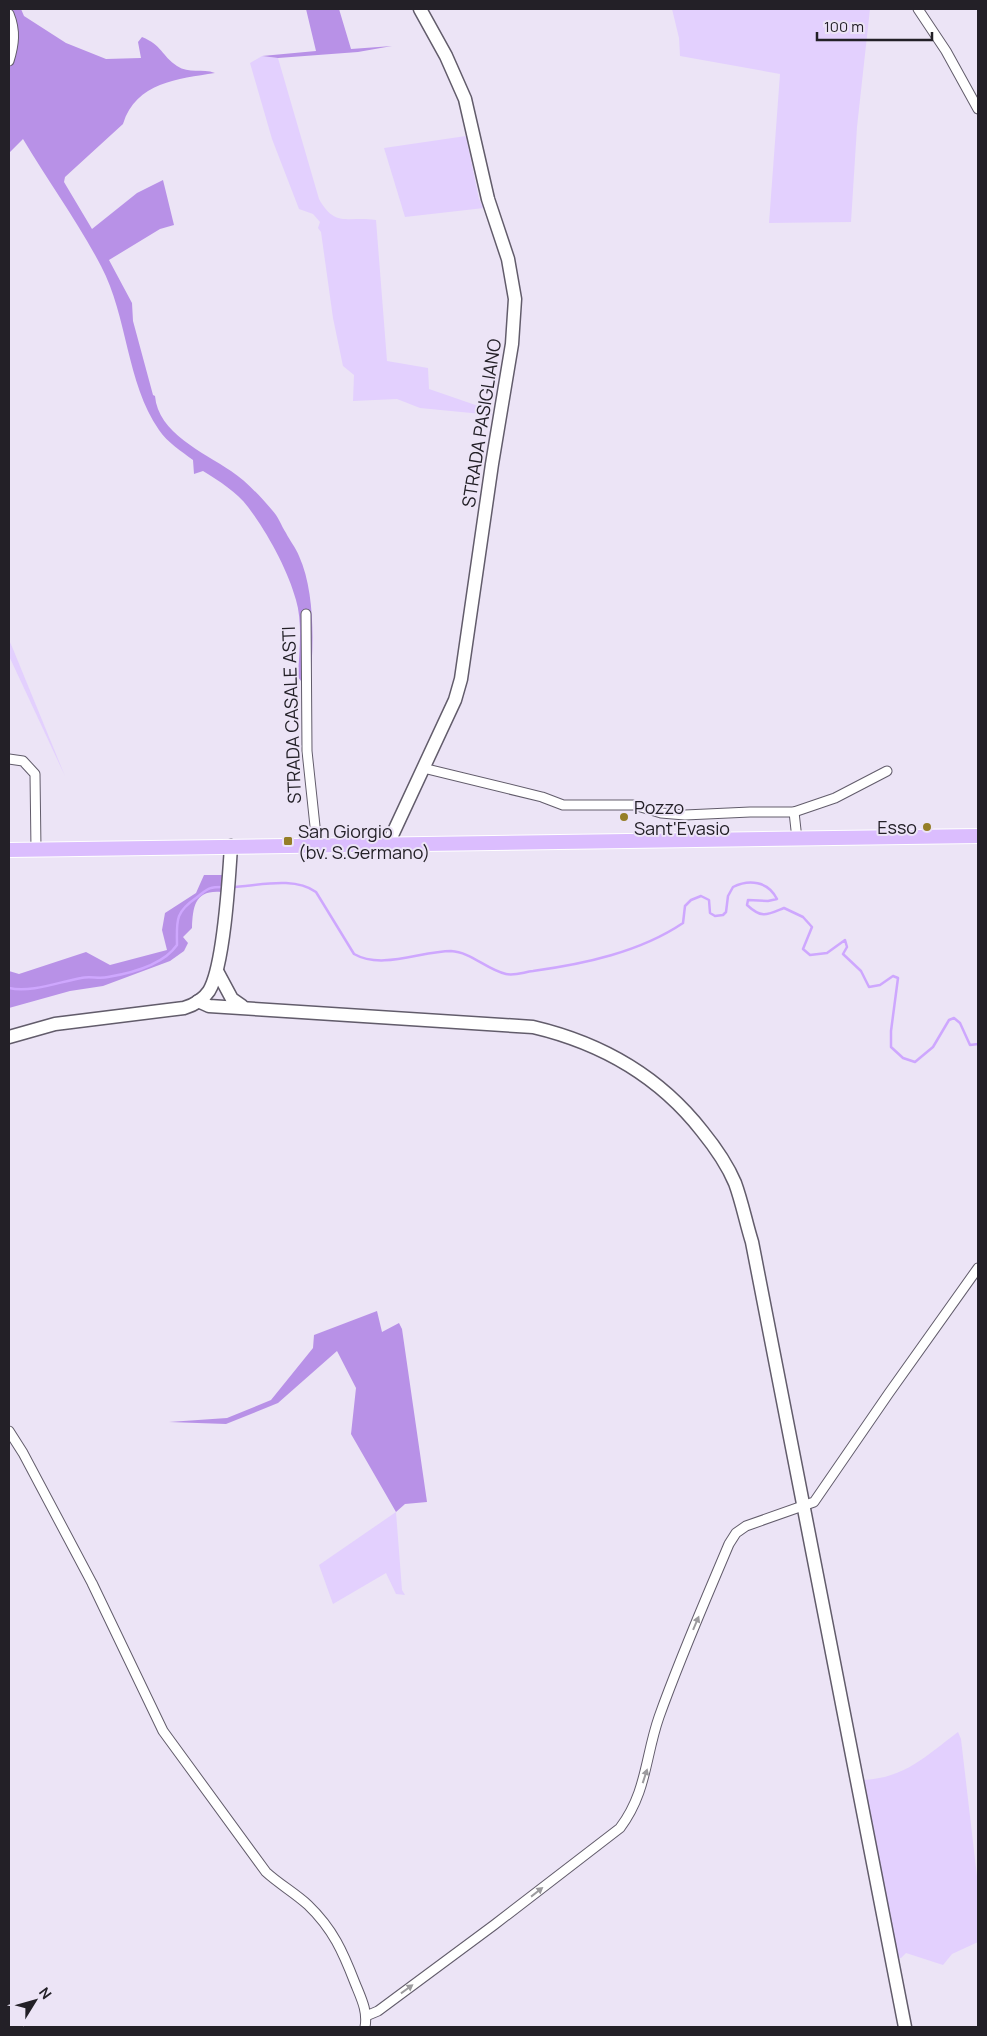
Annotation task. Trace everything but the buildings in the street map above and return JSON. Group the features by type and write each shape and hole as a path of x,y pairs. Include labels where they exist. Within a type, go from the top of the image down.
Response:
{"main road":[{"name":"STRADA PASIGLIANO","path":"388,844 455,700 465,663 491,467 512,344 515,299 508,259 488,199 465,99 446,56 420,9"},
{"path":"9,850 978,836"},
{"path":"9,1037 55,1024 184,1008 198,1002 210,990 217,971 231,846"},
{"path":"217,971 232,999 242,1006"},
{"path":"198,1002 209,1006 242,1006 533,1027 556,1032 610,1054 640,1072 670,1095 717,1150 734,1182 752,1242 905,2027"}],"street":[{"path":"918,9 978,109"},
{"path":"9,14 13,26 14,45 9,61"},
{"name":"STRADA CASALE ASTI","path":"306,614 308,751 317,845"},
{"path":"9,759 23,761 35,774 36,849"},
{"path":"423,768 542,797 563,804 634,805 661,813 685,815 794,812 836,798 887,771"},
{"path":"794,812 797,839"},
{"path":"366,2016 378,2010 494,1925 620,1828 629,1816 646,1776 658,1720 729,1544 736,1533 746,1526 814,1502 889,1392 978,1268"},
{"path":"9,1431 23,1453 92,1583 163,1731 266,1872 307,1904 340,1945 366,2016 365,2027"}],"shaded area":[{"path":"9,9 21,9 24,16 66,43 106,59 141,58 138,42 142,37 158,47 177,66 215,73 173,81 148,91 129,110 123,124 65,177 64,182 92,229 137,193 163,180 174,225 160,229 109,260 132,303 133,321 153,395 164,421 195,449 231,471 253,489 276,515 298,553 311,602 312,652 310,683 301,681 298,677 300,638 298,609 288,576 269,540 239,496 203,471 194,474 193,460 171,443 159,430 148,411 140,391 117,306 101,266 23,139 9,153 9,70 16,45 16,25"},
{"path":"306,9 339,9 351,49 392,46 358,52 278,58 262,56 316,51"},
{"path":"672,9 870,9 857,127 851,222 769,223 780,74 680,56 679,38"},
{"path":"262,56 278,58 319,199 325,208 331,214 343,219 376,220 387,361 428,368 429,389 490,410 492,415 420,408 397,399 353,401 354,375 343,366 333,318 321,232 318,228 320,222 313,214 299,209 272,139 250,63"},
{"path":"466,136 479,199 484,208 405,217 384,148"},
{"path":"9,640 13,649 65,776 9,656"},
{"path":"204,875 224,875 221,892 206,894 197,901 193,913 192,928 183,937 188,943 184,951 170,961 103,986 70,991 9,1008 9,971 19,974 86,952 110,965 167,950 162,930 165,913 196,893"},
{"path":"377,1311 382,1332 399,1323 402,1329 427,1502 405,1504 396,1512 351,1434 356,1388 337,1351 278,1403 226,1424 169,1422 227,1418 271,1400 313,1348 314,1335"},
{"path":"396,1512 402,1590 405,1595 396,1594 386,1573 333,1604 319,1565"},
{"path":"958,1732 961,1739 978,1885 978,1942 952,1954 943,1965 906,1953 901,1958 896,1957 863,1780 891,1775 903,1770 925,1757"}],"waterway":[{"path":"231,887 275,883 297,884 307,887 316,892 354,954 365,958 389,960 451,951 465,954 492,969 513,975 572,965 611,955 649,942 683,923 685,906 691,900 701,896 709,900 710,913 715,916 723,915 726,912 728,896 733,887 745,883 758,883 769,888 777,899 768,901 748,900 747,905 761,914 769,914 784,908 803,917 812,927 803,949 810,955 827,953 845,940 847,947 843,954 861,971 869,987 880,985 893,976 898,978 891,1031 891,1047 903,1058 915,1062 933,1047 949,1020 954,1018 960,1023 970,1045 978,1044"},
{"path":"9,988 36,988 84,977 108,977 127,973 155,963 164,958 177,945 178,918 184,908 208,889 223,887"}],"place":[{"name":"Pozzo Sant'Evasio","path":"624,817"},
{"name":"Esso","path":"927,827"},
{"name":"San Giorgio (bv. S.Germano)","path":"288,841"}]}
